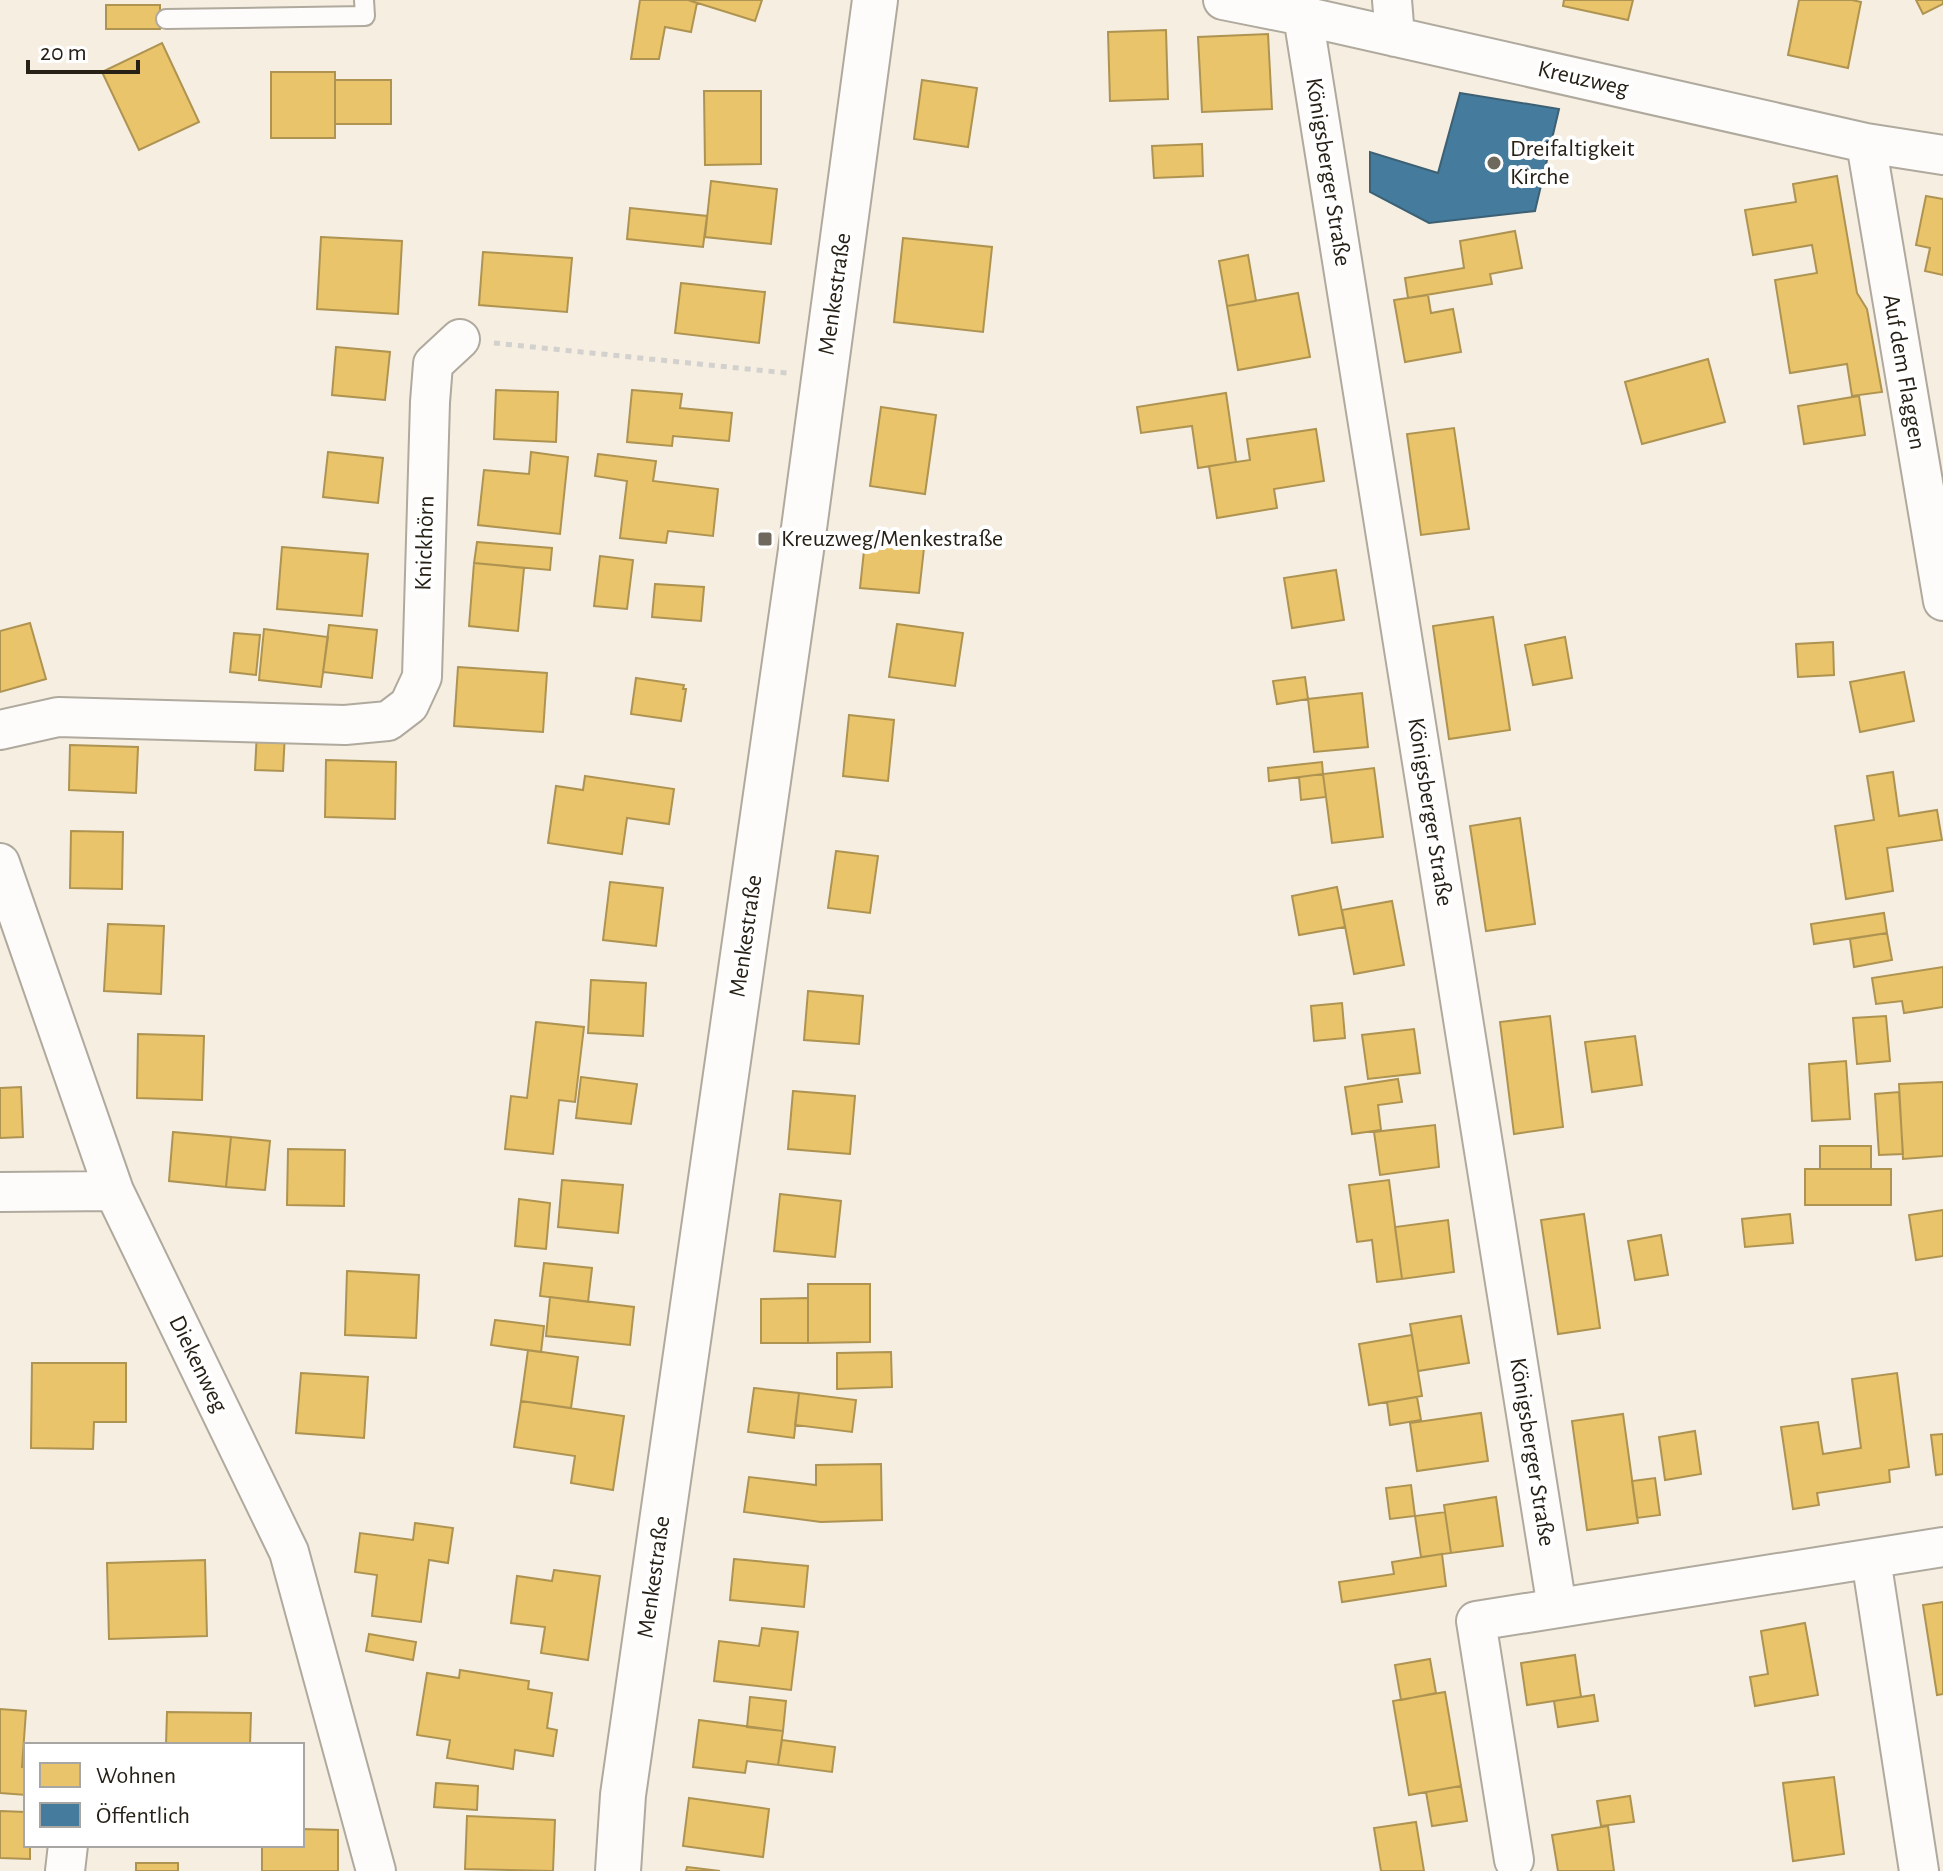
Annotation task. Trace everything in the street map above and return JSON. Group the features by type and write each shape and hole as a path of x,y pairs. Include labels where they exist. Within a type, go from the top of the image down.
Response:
{"street":[{"name":"Menkestraße","path":"618,1871 623,1795 798,574 875,0"},
{"name":"Kreuzweg","path":"1223,0 1303,16 1394,18 1866,143 1943,155"},
{"name":"Königsberger Straße","path":"1303,16 1557,1608"},
{"name":"Auf dem Flaggen","path":"1866,143 1943,601"},
{"name":"Knickhörn","path":"0,730 58,717 345,725 388,721 409,705 422,677 433,364 460,339"},
{"name":"Diekenweg","path":"0,863 9,914 114,1191 289,1552 376,1871"},
{"path":"0,1192 114,1191"},
{"path":"1514,1860 1476,1621 1943,1547"},
{"path":"1871,1559 1919,1871"},
{"path":"65,1871 68,1847"}],"lane":[{"path":"166,19 365,16 364,0"}],"path":[{"path":"460,339 824,377"}],"building: Wohnen":[{"path":"640,0 688,0 697,3 691,32 665,27 659,59 631,59"},
{"path":"688,0 762,0 755,21"},
{"path":"1564,0 1633,0 1628,20 1563,6"},
{"path":"1799,0 1861,2 1848,68 1788,55"},
{"path":"1916,0 1943,0 1943,4 1923,14"},
{"path":"106,5 160,5 160,29 106,29"},
{"path":"1166,30 1168,99 1110,101 1108,32"},
{"path":"1268,34 1272,109 1202,112 1198,37"},
{"path":"162,43 199,122 139,150 102,72"},
{"path":"271,72 335,72 335,138 271,138"},
{"path":"335,80 391,80 391,124 335,124"},
{"path":"922,80 977,88 968,147 914,139"},
{"path":"704,91 761,91 761,164 705,165"},
{"path":"1202,144 1203,176 1154,178 1152,146"},
{"path":"1837,176 1857,293 1867,309 1882,392 1852,396 1847,364 1790,373 1775,280 1817,273 1812,245 1753,255 1745,210 1796,202 1793,184"},
{"path":"711,181 777,189 771,244 705,237"},
{"path":"1926,196 1943,199 1943,275 1925,271 1930,248 1916,245"},
{"path":"630,208 707,216 703,247 627,239"},
{"path":"1515,231 1522,268 1490,274 1492,284 1408,298 1405,278 1464,268 1460,241"},
{"path":"321,237 402,241 398,314 317,309"},
{"path":"903,238 992,247 983,332 894,322"},
{"path":"483,252 572,258 567,312 479,305"},
{"path":"1248,255 1256,301 1227,306 1219,261"},
{"path":"681,283 765,292 759,343 675,333"},
{"path":"1298,293 1310,357 1238,370 1227,306"},
{"path":"1428,295 1431,313 1453,309 1461,352 1405,362 1394,300"},
{"path":"336,347 390,352 385,400 332,395"},
{"path":"1708,359 1725,422 1642,444 1625,382"},
{"path":"496,390 558,392 556,442 494,439"},
{"path":"632,390 682,394 680,408 732,413 729,441 673,436 672,446 627,442"},
{"path":"1226,393 1236,462 1198,468 1192,426 1141,433 1137,407"},
{"path":"1859,396 1865,435 1804,444 1798,406"},
{"path":"881,407 936,415 925,494 870,486"},
{"path":"1454,428 1469,529 1421,535 1407,434"},
{"path":"1316,429 1324,481 1274,489 1277,508 1217,518 1209,466 1250,460 1247,439"},
{"path":"328,452 383,458 378,503 323,497"},
{"path":"531,452 568,457 560,534 478,525 484,470 529,474"},
{"path":"598,454 656,461 653,481 718,489 713,536 668,531 666,543 620,538 627,481 595,476"},
{"path":"866,532 925,539 919,593 860,588"},
{"path":"477,542 552,548 550,570 474,563"},
{"path":"282,547 368,554 362,616 277,609"},
{"path":"600,556 633,560 627,609 594,606"},
{"path":"474,563 524,568 518,631 469,626"},
{"path":"1336,570 1344,620 1292,628 1284,578"},
{"path":"655,584 704,587 701,621 652,617"},
{"path":"1493,617 1510,730 1449,739 1433,626"},
{"path":"30,623 46,679 0,692 0,631"},
{"path":"897,624 963,633 955,686 889,677"},
{"path":"329,625 377,630 372,678 323,672"},
{"path":"264,629 328,637 321,687 259,680"},
{"path":"234,633 260,635 256,675 230,672"},
{"path":"1565,637 1572,678 1533,685 1525,645"},
{"path":"1833,642 1834,675 1798,677 1796,644"},
{"path":"458,667 547,673 543,732 454,726"},
{"path":"1904,672 1914,721 1860,732 1850,682"},
{"path":"1305,677 1308,699 1277,704 1273,681"},
{"path":"636,678 684,685 681,721 631,714"},
{"path":"1362,693 1368,747 1314,752 1308,699"},
{"path":"849,715 894,720 888,781 843,776"},
{"path":"257,731 285,733 283,771 255,770"},
{"path":"70,745 138,747 136,793 69,790"},
{"path":"326,760 396,762 395,819 325,817"},
{"path":"1322,762 1323,774 1269,781 1268,768"},
{"path":"1374,768 1383,837 1332,843 1323,774"},
{"path":"1893,772 1899,816 1937,810 1942,840 1887,848 1893,891 1846,899 1835,826 1874,820 1867,776"},
{"path":"1323,774 1326,797 1301,800 1299,777"},
{"path":"585,776 674,789 669,824 627,818 622,854 548,843 556,786 583,790"},
{"path":"1520,818 1535,924 1486,931 1470,826"},
{"path":"71,831 123,832 122,889 70,888"},
{"path":"836,851 878,856 870,913 828,908"},
{"path":"610,882 663,888 656,946 603,940"},
{"path":"1337,887 1345,927 1299,935 1292,896"},
{"path":"1392,901 1404,965 1354,974 1342,910"},
{"path":"1884,913 1887,933 1814,944 1811,924"},
{"path":"108,924 164,926 161,994 104,991"},
{"path":"1887,933 1892,960 1854,967 1850,939"},
{"path":"1943,967 1943,1007 1904,1013 1902,1001 1876,1004 1872,978"},
{"path":"591,980 646,983 643,1036 588,1033"},
{"path":"808,991 863,996 859,1044 804,1040"},
{"path":"1342,1003 1345,1038 1314,1041 1311,1006"},
{"path":"1550,1016 1563,1127 1514,1134 1500,1022"},
{"path":"1886,1016 1890,1061 1857,1064 1853,1018"},
{"path":"536,1022 584,1027 575,1102 559,1100 553,1154 505,1149 511,1096 527,1098"},
{"path":"1414,1029 1420,1073 1368,1079 1362,1035"},
{"path":"138,1034 204,1036 202,1100 137,1098"},
{"path":"1635,1036 1642,1085 1592,1092 1585,1042"},
{"path":"1846,1061 1850,1119 1812,1121 1809,1064"},
{"path":"581,1077 637,1084 631,1124 576,1118"},
{"path":"1398,1079 1402,1102 1378,1105 1381,1130 1352,1134 1345,1087"},
{"path":"1943,1082 1943,1156 1903,1159 1899,1084"},
{"path":"21,1087 23,1137 0,1138 0,1088"},
{"path":"793,1091 855,1096 850,1154 788,1149"},
{"path":"1899,1092 1903,1154 1879,1155 1875,1094"},
{"path":"1435,1125 1439,1167 1380,1175 1374,1132"},
{"path":"173,1132 231,1137 226,1187 169,1181"},
{"path":"231,1137 270,1141 265,1190 226,1187"},
{"path":"1820,1146 1871,1146 1871,1169 1820,1169"},
{"path":"288,1149 345,1150 344,1206 287,1205"},
{"path":"1805,1169 1891,1169 1891,1205 1805,1205"},
{"path":"562,1180 623,1185 618,1233 558,1227"},
{"path":"1389,1180 1402,1279 1377,1282 1372,1240 1357,1242 1349,1185"},
{"path":"780,1194 841,1201 835,1257 774,1251"},
{"path":"519,1199 550,1203 546,1249 515,1246"},
{"path":"1943,1210 1943,1256 1916,1260 1909,1215"},
{"path":"1584,1214 1600,1328 1558,1334 1541,1220"},
{"path":"1790,1214 1793,1243 1745,1247 1742,1219"},
{"path":"1448,1220 1454,1272 1402,1279 1395,1227"},
{"path":"1661,1235 1668,1275 1635,1280 1628,1241"},
{"path":"544,1263 592,1268 588,1302 540,1296"},
{"path":"347,1271 419,1275 416,1338 345,1335"},
{"path":"808,1284 870,1284 870,1342 808,1343"},
{"path":"550,1297 634,1307 630,1345 546,1336"},
{"path":"808,1298 808,1343 761,1343 761,1299"},
{"path":"1461,1316 1469,1363 1418,1371 1410,1324"},
{"path":"495,1320 544,1326 541,1352 491,1345"},
{"path":"1412,1335 1422,1396 1369,1405 1359,1344"},
{"path":"528,1350 578,1357 571,1408 521,1401"},
{"path":"891,1352 892,1387 837,1389 837,1353"},
{"path":"32,1363 126,1363 126,1422 94,1422 93,1449 31,1448"},
{"path":"301,1373 368,1377 364,1438 296,1433"},
{"path":"1897,1373 1909,1467 1889,1470 1890,1482 1817,1493 1819,1505 1793,1509 1781,1427 1818,1422 1823,1454 1861,1448 1852,1379"},
{"path":"754,1388 799,1393 794,1438 748,1432"},
{"path":"799,1393 856,1400 852,1432 795,1425"},
{"path":"1417,1397 1421,1420 1390,1425 1387,1402"},
{"path":"521,1401 624,1416 613,1490 571,1483 575,1456 514,1447"},
{"path":"1481,1413 1488,1461 1417,1471 1410,1423"},
{"path":"1623,1414 1638,1523 1587,1530 1572,1421"},
{"path":"1695,1431 1701,1474 1665,1480 1659,1437"},
{"path":"1943,1434 1943,1474 1936,1475 1931,1435"},
{"path":"881,1464 882,1520 821,1522 744,1512 749,1477 816,1485 816,1465"},
{"path":"1655,1478 1660,1515 1637,1518 1632,1481"},
{"path":"1411,1485 1415,1516 1390,1519 1386,1488"},
{"path":"1496,1497 1503,1546 1451,1553 1444,1505"},
{"path":"1445,1512 1451,1553 1421,1557 1415,1516"},
{"path":"415,1523 453,1528 448,1563 429,1560 421,1622 372,1616 377,1575 355,1572 360,1533 413,1540"},
{"path":"1442,1554 1446,1586 1342,1602 1339,1582 1394,1574 1392,1562"},
{"path":"734,1559 808,1566 804,1607 730,1600"},
{"path":"205,1560 207,1636 109,1639 107,1563"},
{"path":"554,1570 600,1576 588,1660 541,1653 545,1627 511,1623 517,1576 552,1581"},
{"path":"1943,1602 1943,1694 1937,1695 1923,1605"},
{"path":"1805,1623 1818,1695 1755,1706 1750,1677 1768,1674 1761,1631"},
{"path":"762,1628 798,1632 791,1690 714,1681 719,1641 759,1646"},
{"path":"369,1634 416,1642 413,1660 366,1651"},
{"path":"1575,1655 1581,1697 1527,1705 1521,1663"},
{"path":"1430,1659 1436,1693 1401,1700 1395,1665"},
{"path":"460,1670 529,1681 528,1689 552,1693 547,1728 557,1730 553,1756 515,1750 513,1769 447,1758 450,1740 417,1735 427,1673 459,1678"},
{"path":"1445,1692 1461,1786 1409,1795 1393,1701"},
{"path":"1594,1695 1598,1721 1558,1727 1554,1701"},
{"path":"750,1697 786,1701 783,1731 747,1727"},
{"path":"0,1709 26,1711 22,1767 24,1795 0,1793"},
{"path":"167,1712 251,1713 250,1743 166,1743"},
{"path":"699,1720 783,1731 778,1765 747,1761 745,1773 693,1767"},
{"path":"782,1740 835,1747 832,1772 778,1765"},
{"path":"1834,1777 1844,1854 1793,1861 1783,1783"},
{"path":"436,1783 478,1786 477,1810 434,1807"},
{"path":"1461,1786 1467,1821 1432,1826 1426,1792"},
{"path":"1630,1796 1634,1822 1601,1826 1597,1801"},
{"path":"689,1798 769,1809 763,1857 683,1846"},
{"path":"0,1811 24,1812 24,1847 30,1847 30,1859 0,1858"},
{"path":"467,1816 555,1820 553,1871 465,1869"},
{"path":"1416,1822 1424,1871 1381,1871 1374,1828"},
{"path":"1608,1826 1614,1871 1558,1871 1552,1835"},
{"path":"304,1829 338,1830 338,1871 262,1871 262,1847 304,1847"},
{"path":"136,1863 178,1863 178,1871 136,1871"},
{"path":"687,1867 720,1871 686,1871"}],"building: Öffentlich":[{"name":"Dreifaltigkeit Kirche","path":"1460,93 1559,109 1535,211 1429,223 1370,192 1370,152 1438,173"}],"place":[{"name":"Dreifaltigkeit Kirche","path":"1494,163"},
{"name":"Kreuzweg/Menkestraße","path":"765,539"}]}
